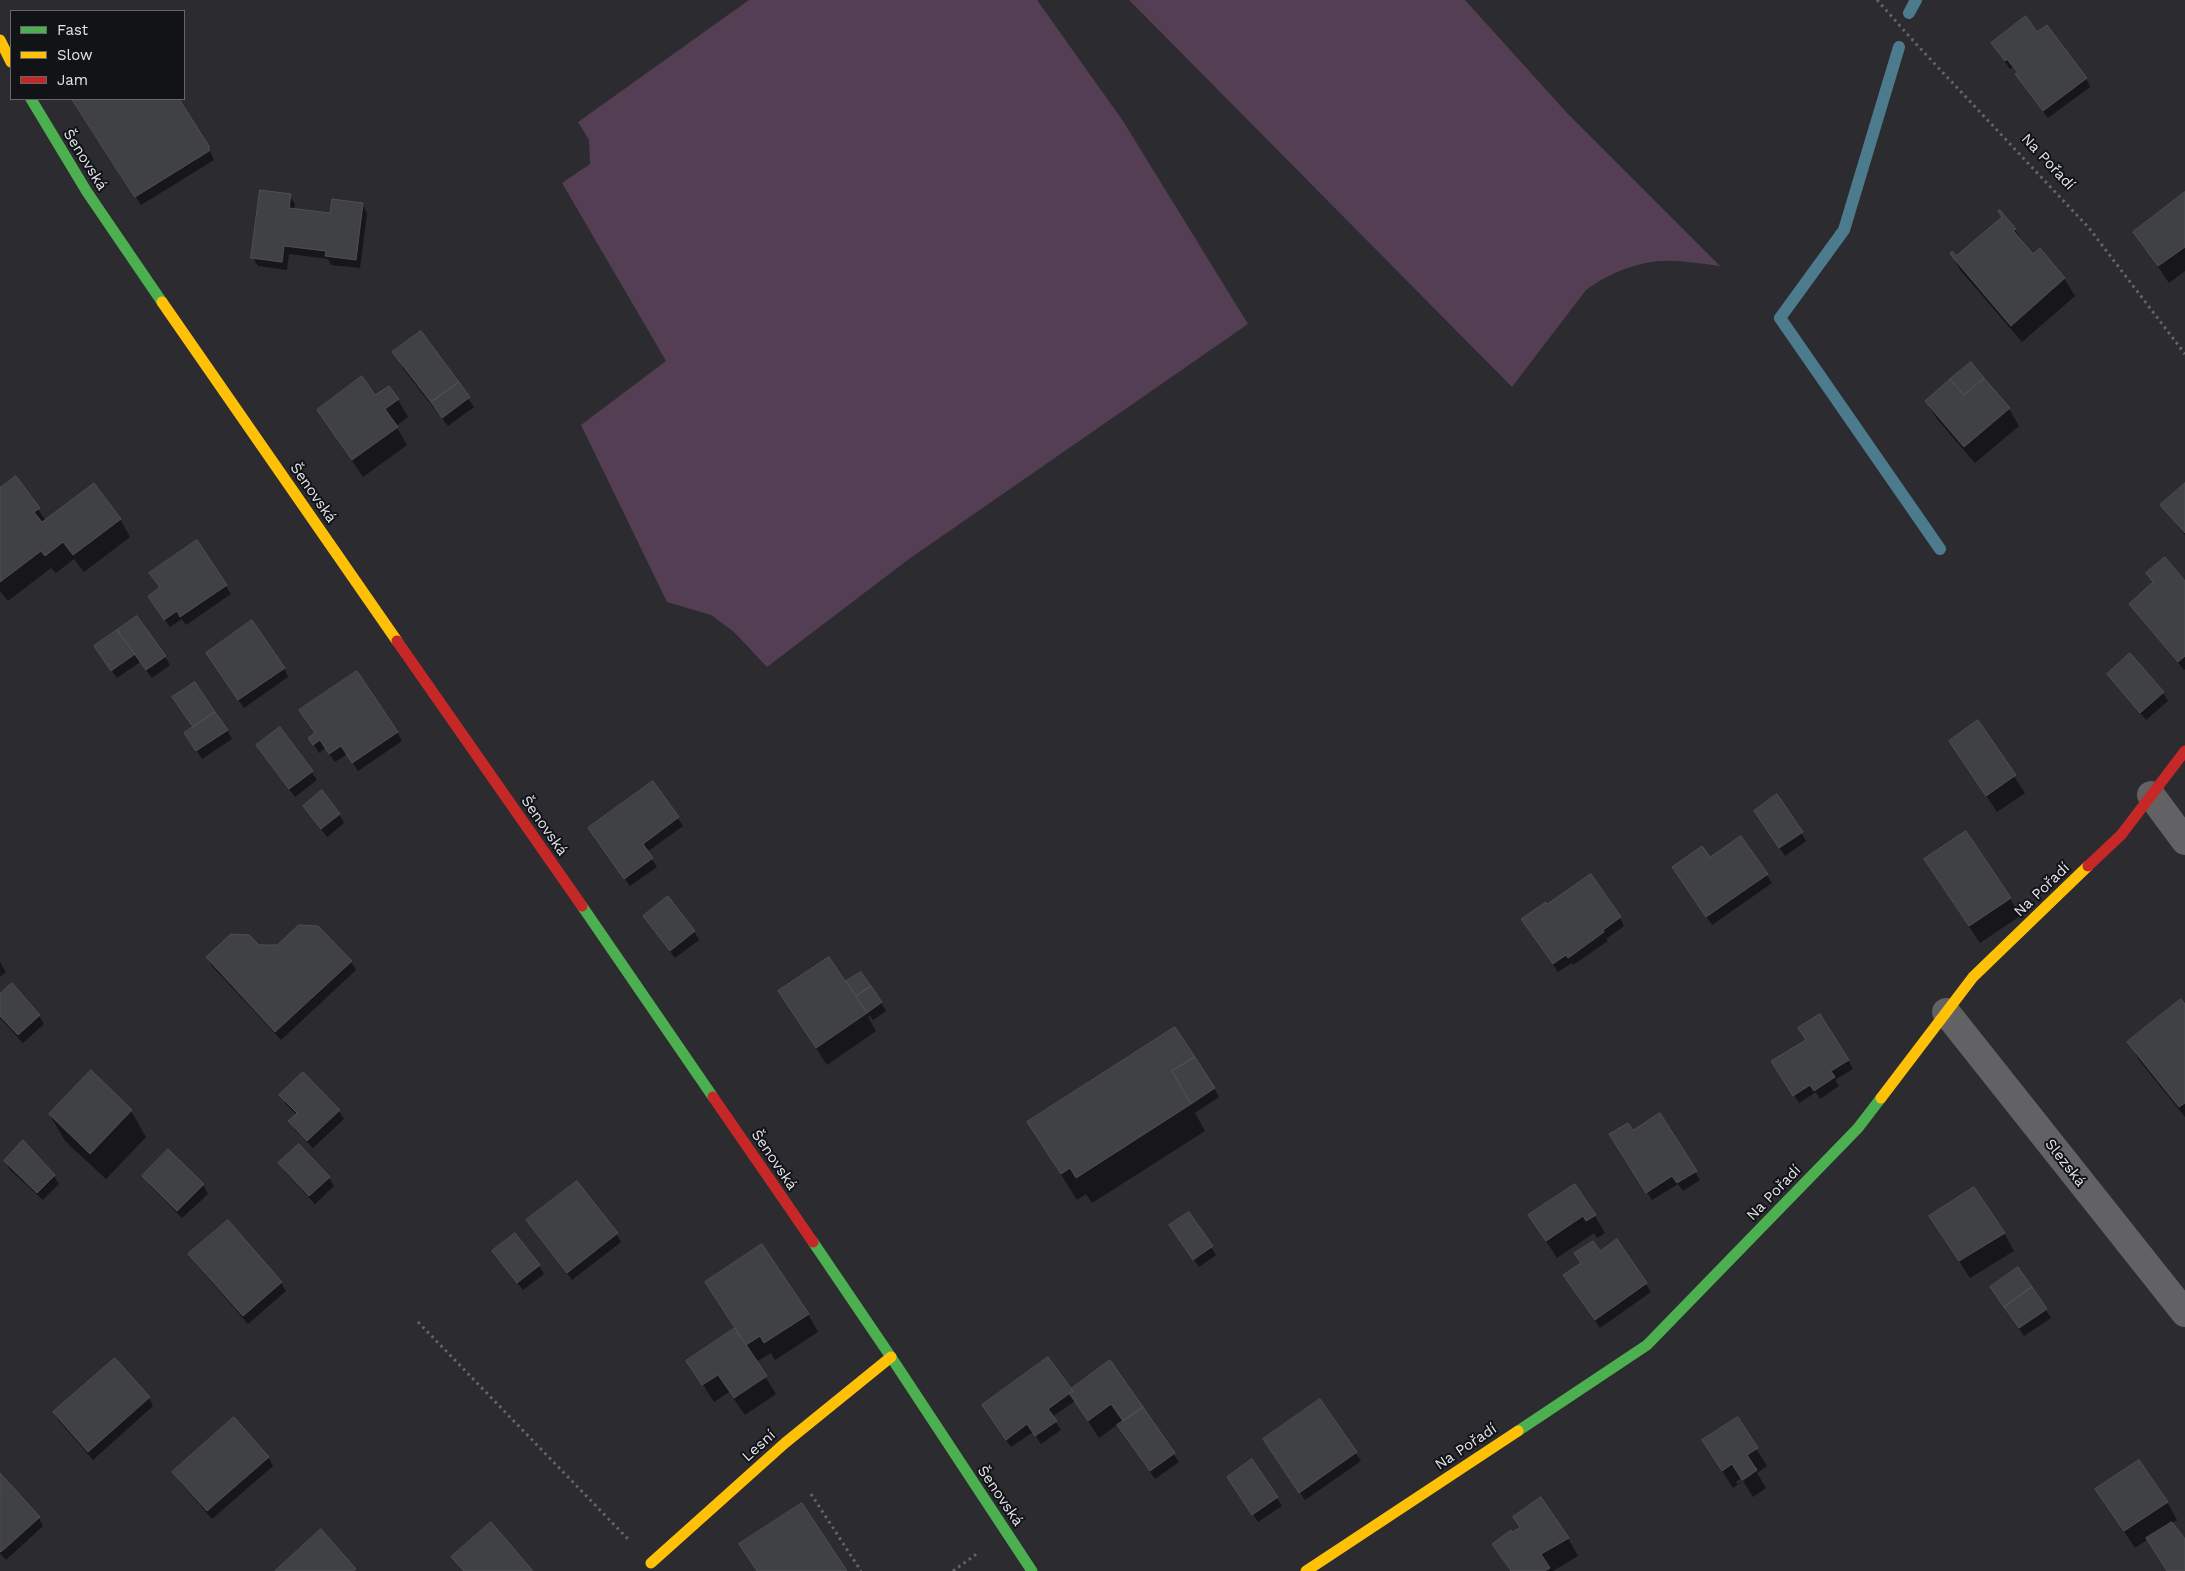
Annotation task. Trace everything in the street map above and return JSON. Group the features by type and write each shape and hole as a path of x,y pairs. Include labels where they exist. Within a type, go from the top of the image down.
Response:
{"main road":[{"path":"0,40 10,60"},
{"name":"Šenovská","path":"32,100 87,192 118,239 604,938 890,1357 1032,1571"},
{"name":"Na Pořadí","path":"1306,1571 1647,1345 1858,1128 1972,977 2121,835 2185,751"},
{"name":"Lesní","path":"651,1563 784,1442 890,1357"}],"street":[{"path":"2151,795 2185,841"},
{"name":"Slezská","path":"1946,1012 2185,1313"}],"path":[{"name":"Na Pořadí","path":"1877,0 1916,45 2089,228 2185,354"},
{"path":"418,1322 651,1563"},
{"path":"811,1494 861,1571"}],"shaded area":[{"path":"749,0 1037,0 1123,121 1248,324 909,559 767,667 734,632 711,615 667,602 581,425 666,361 562,183 590,164 589,140 578,122"},
{"path":"1129,0 1465,0 1567,113 1720,266 1676,261 1652,262 1622,270 1603,279 1586,290 1512,387"}],"building":[{"path":"2026,16 2037,32 2047,25 2087,78 2043,111 2015,74 2018,73 2007,59 2005,61 1991,43"},
{"path":"73,100 180,100 209,146 209,151 135,197"},
{"path":"260,190 291,194 289,208 330,213 332,199 363,203 356,260 325,256 326,251 284,246 282,262 251,258"},
{"path":"2185,192 2185,247 2158,266 2133,232"},
{"path":"2000,210 2016,229 2013,230 2033,254 2040,248 2065,278 2011,326 1950,254 1952,251 1956,256 2002,217 1998,211"},
{"path":"421,331 459,382 431,402 392,352"},
{"path":"1971,362 1984,378 1964,395 1950,379"},
{"path":"362,376 375,395 389,386 399,399 385,409 398,427 352,460 317,410"},
{"path":"1984,378 2010,408 1964,447 1925,401 1950,379 1964,395"},
{"path":"459,382 470,397 442,418 431,402"},
{"path":"16,476 40,508 34,512 42,522 94,483 121,519 73,555 63,542 45,556 41,551 0,582 0,488"},
{"path":"2185,483 2185,533 2160,505"},
{"path":"197,540 227,585 180,617 177,611 164,620 148,596 160,587 149,573"},
{"path":"2165,557 2185,581 2185,656 2178,662 2129,604 2153,582 2146,573"},
{"path":"137,616 166,656 146,670 117,630"},
{"path":"252,620 285,668 238,700 206,653"},
{"path":"117,630 135,654 111,671 94,646"},
{"path":"2130,653 2164,692 2140,713 2107,674"},
{"path":"357,671 398,732 352,763 341,746 329,754 320,740 313,745 308,738 315,733 299,710"},
{"path":"195,682 215,712 193,727 172,697"},
{"path":"215,712 228,730 196,751 184,733"},
{"path":"1978,720 2016,775 1986,796 1949,741"},
{"path":"280,727 313,771 289,789 256,745"},
{"path":"653,781 679,817 643,844 653,858 624,879 588,828"},
{"path":"322,790 340,814 321,829 303,806"},
{"path":"1777,794 1803,832 1779,848 1754,811"},
{"path":"1966,831 2011,898 1969,926 1924,859"},
{"path":"1741,836 1768,874 1706,917 1672,867 1702,846 1710,857"},
{"path":"1591,874 1621,917 1568,958 1566,955 1553,964 1521,919"},
{"path":"668,896 695,931 670,951 643,916"},
{"path":"299,925 318,926 352,961 275,1032 206,957 231,934 249,935 259,945 277,945"},
{"path":"829,957 867,1013 816,1048 778,991"},
{"path":"861,972 871,986 856,996 846,981"},
{"path":"12,983 40,1015 18,1035 0,1016 0,994"},
{"path":"871,986 882,1002 867,1013 856,996"},
{"path":"2181,999 2185,1004 2185,1103 2179,1107 2127,1042"},
{"path":"1820,1014 1849,1060 1831,1071 1835,1077 1814,1091 1810,1085 1793,1096 1771,1061 1806,1040 1798,1028"},
{"path":"1175,1027 1195,1057 1172,1071 1191,1104 1076,1178 1070,1168 1061,1174 1027,1122"},
{"path":"1195,1057 1215,1088 1191,1104 1172,1071"},
{"path":"91,1070 132,1110 90,1154 49,1114"},
{"path":"303,1072 340,1110 307,1141 288,1121 297,1113 279,1095"},
{"path":"1660,1113 1697,1171 1677,1183 1672,1176 1646,1193 1609,1134 1628,1123 1633,1130"},
{"path":"23,1140 55,1175 37,1193 4,1161"},
{"path":"299,1144 330,1177 309,1196 278,1163"},
{"path":"168,1149 204,1184 177,1211 142,1176"},
{"path":"577,1181 618,1233 567,1273 526,1220"},
{"path":"1575,1184 1596,1215 1586,1221 1583,1216 1546,1241 1528,1215"},
{"path":"1974,1187 2005,1233 1959,1261 1929,1216"},
{"path":"1189,1212 1213,1246 1193,1260 1169,1225"},
{"path":"228,1220 282,1282 243,1316 188,1254"},
{"path":"515,1233 540,1265 517,1283 492,1251"},
{"path":"1617,1239 1647,1283 1595,1320 1563,1275 1581,1263 1574,1253 1593,1241 1600,1251"},
{"path":"762,1244 809,1314 764,1343 760,1336 746,1345 705,1282"},
{"path":"2018,1267 2032,1287 2004,1307 1990,1287"},
{"path":"2032,1287 2047,1309 2019,1328 2004,1307"},
{"path":"735,1328 767,1376 734,1398 718,1375 702,1385 686,1361"},
{"path":"1048,1357 1073,1391 1048,1409 1057,1421 1035,1436 1027,1424 1006,1440 982,1405"},
{"path":"115,1358 150,1397 88,1452 53,1412"},
{"path":"1110,1360 1143,1407 1123,1421 1111,1404 1088,1421 1069,1393 1073,1391 1071,1389"},
{"path":"1320,1399 1357,1452 1299,1493 1263,1439"},
{"path":"1143,1407 1175,1453 1150,1471 1117,1425"},
{"path":"234,1417 269,1457 207,1511 172,1472"},
{"path":"1738,1417 1758,1448 1747,1455 1757,1470 1742,1480 1732,1464 1722,1471 1702,1440"},
{"path":"1252,1459 1278,1497 1252,1515 1227,1477"},
{"path":"2139,1460 2168,1502 2124,1531 2095,1489"},
{"path":"0,1473 40,1517 1,1552 0,1551"},
{"path":"1541,1497 1569,1538 1541,1554 1550,1568 1545,1571 1511,1571 1492,1544 1511,1530 1513,1532 1520,1527 1513,1517"},
{"path":"802,1503 847,1571 757,1571 739,1544"},
{"path":"491,1522 533,1571 464,1571 451,1557"},
{"path":"2172,1522 2185,1539 2185,1571 2167,1571 2146,1538"},
{"path":"321,1529 356,1569 353,1571 275,1571"}],"waterway":[{"path":"1909,13 1916,0"},
{"path":"1899,47 1844,230 1780,318 1940,549"}],"traffic: fast":[{"path":"32,100 87,192 162,302"},
{"path":"582,906 713,1097"},
{"path":"1518,1431 1647,1345 1858,1128 1881,1098"},
{"path":"813,1242 1032,1571"}],"traffic: slow":[{"path":"0,40 10,60"},
{"path":"162,302 397,641"},
{"path":"1881,1098 1973,977 2088,866"},
{"path":"651,1563 785,1443 891,1357"},
{"path":"1306,1571 1518,1431"}],"traffic: jam":[{"path":"397,641 582,906"},
{"path":"2088,866 2121,835 2185,751"},
{"path":"713,1097 813,1242"}]}
